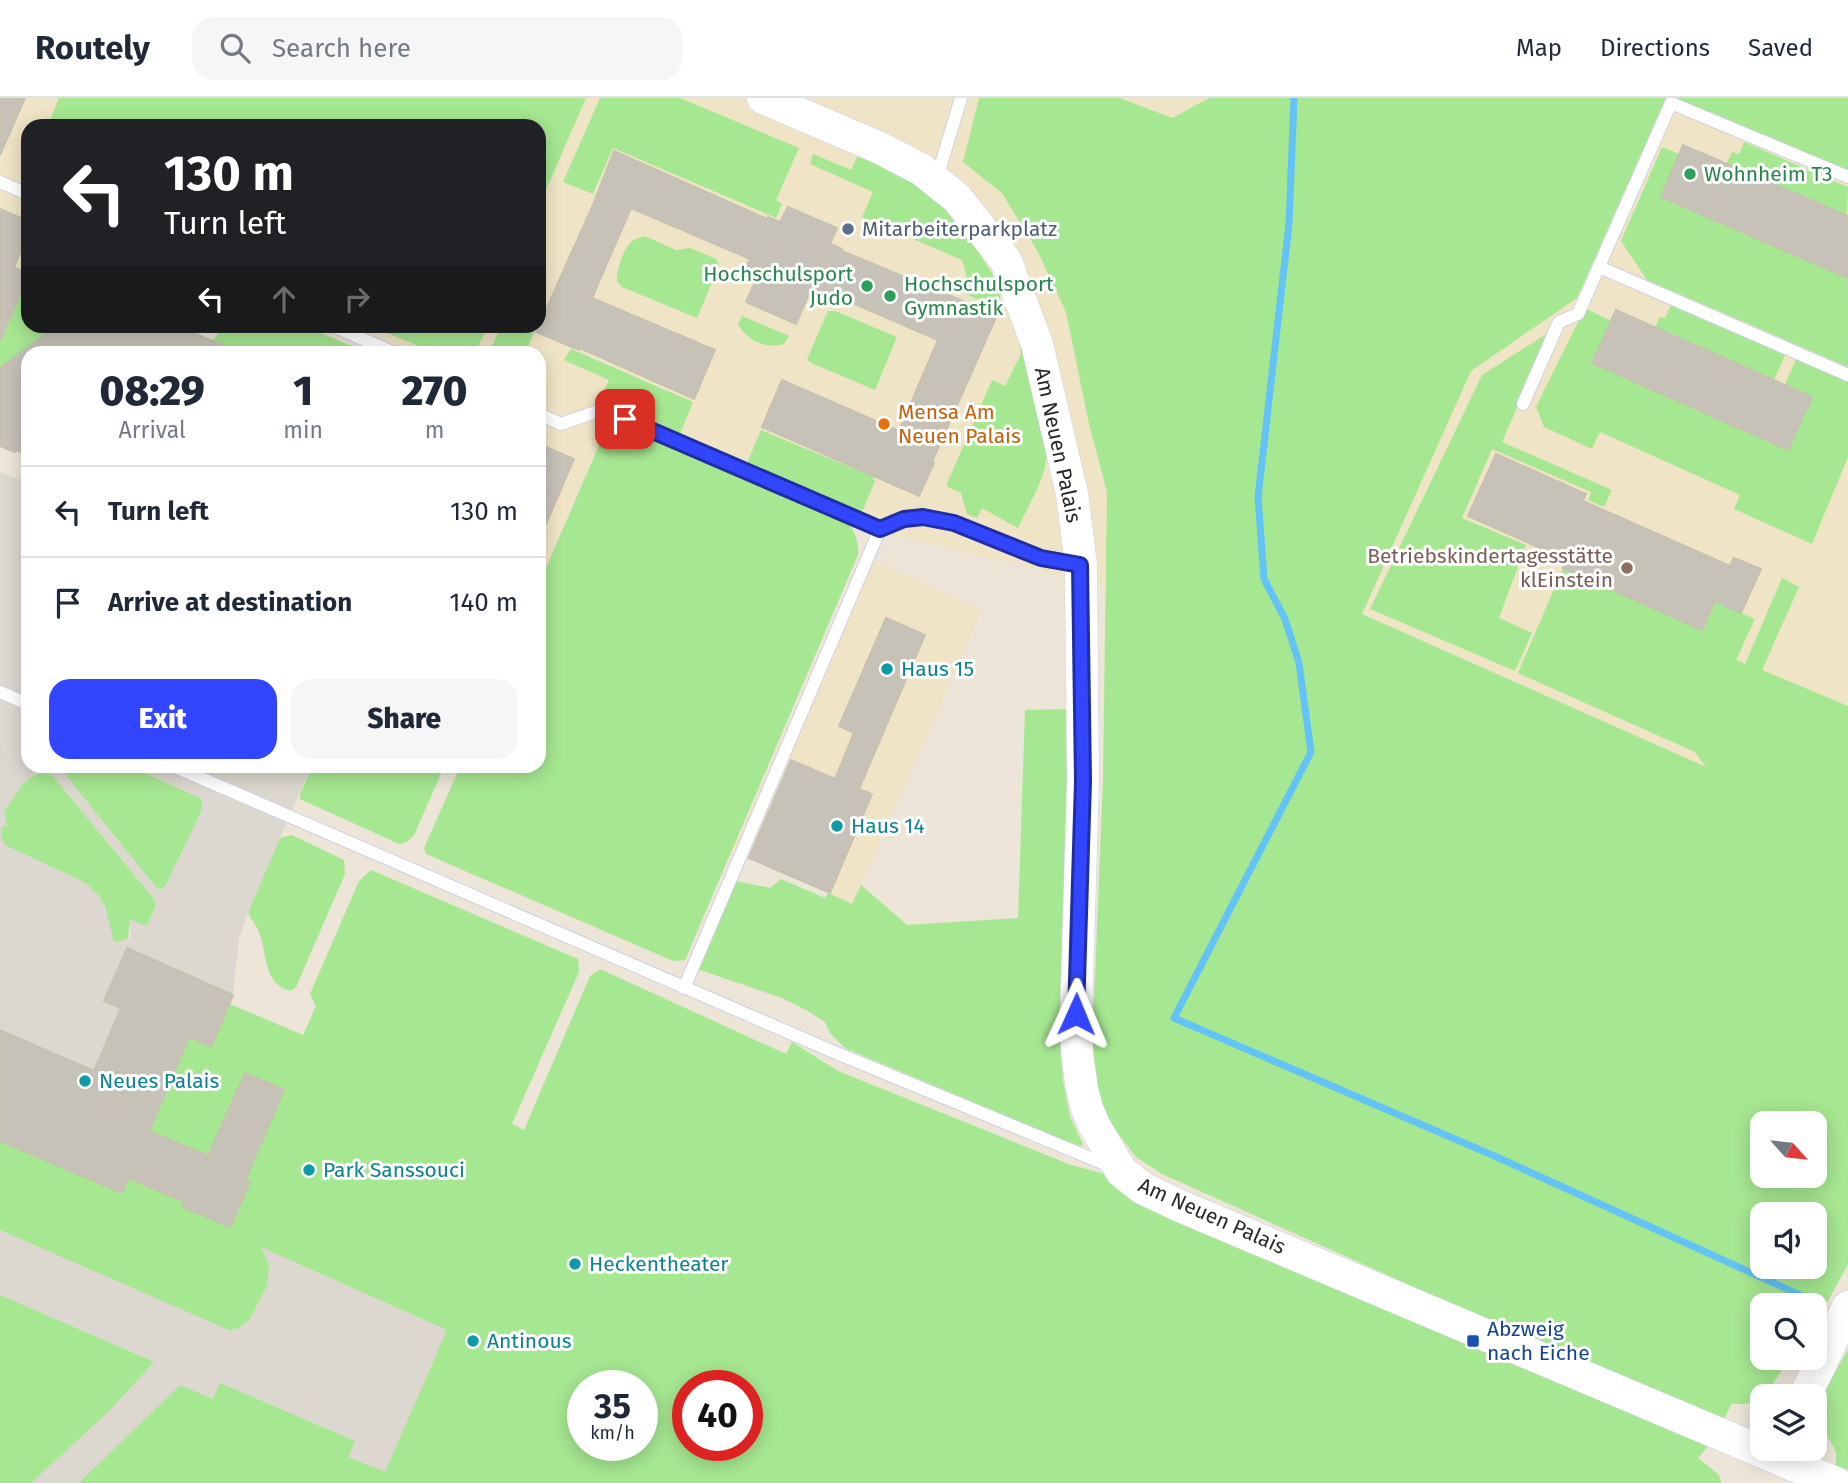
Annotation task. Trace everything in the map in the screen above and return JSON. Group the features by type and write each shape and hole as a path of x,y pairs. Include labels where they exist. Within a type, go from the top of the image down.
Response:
{"street":[{"name":"Am Neuen Palais","path":"763,98 880,148 922,170 957,198 1006,261 1037,344 1072,494 1080,565 1083,781 1077,1053 1087,1108 1121,1171 1142,1188 1180,1206 1478,1330 1777,1464 1836,1483"},
{"path":"1811,1384 1848,1307"}],"lane":[{"path":"939,183 939,172 961,98"},
{"path":"1522,404 1559,322 1578,314 1671,103 1848,177"},
{"path":"0,182 21,191"},
{"path":"1599,267 1848,375"},
{"path":"349,333 379,346"},
{"path":"546,417 561,424 604,410 880,529"},
{"path":"684,988 880,529 904,519 923,517 954,523 1041,558 1080,565"},
{"path":"0,692 21,701"},
{"path":"189,773 684,988 1022,1132 1121,1171"}],"shaded area":[{"path":"0,98 1741,98 1848,129 1848,717 1708,768 1362,614 1229,616 849,524 624,427 602,436 546,567 546,346 362,346 331,333 546,333 546,119 21,119 21,296 0,344"},
{"path":"0,472 19,480 21,475 21,773 38,773 24,782 4,812 7,826 3,825 1,835 5,845 86,883 105,906 114,942 130,938 130,920 147,926 155,908 155,900 53,776 45,773 64,773 158,890 161,890 165,887 202,810 202,799 144,773 308,773 248,912 239,939 233,995 127,949 121,1008 94,1071 0,1030"},
{"path":"862,556 982,610 852,904 732,851"},
{"path":"0,1230 229,1330 238,1328 249,1320 267,1286 269,1265 261,1247 447,1330 385,1472 348,1457 355,1441 220,1383 213,1399 180,1385 79,1483 31,1483 109,1411 154,1362 0,1295"}],"green space":[{"path":"59,98 586,98 546,190 546,119 51,119"},
{"path":"600,98 680,98 799,148 776,200 782,204 776,218 613,148 593,194 563,182"},
{"path":"979,98 1120,98 1172,118 1209,98 1666,98 1577,298 1471,371 1362,614 1706,767 1695,752 1518,673 1563,568 1702,630 1715,601 1755,619 1736,660 1745,664 1782,578 1799,587 1762,670 1848,706 1848,1264 1827,1303 1827,1293 1750,1293 1750,1370 1782,1370 1772,1384 1750,1384 1750,1402 1732,1403 1724,1419 1432,1295 1162,1174 1136,1157 1110,1123 1100,1100 1092,1052 1103,780 1107,492 1089,424 1066,312 1038,252 1002,193 963,162"},
{"path":"1674,98 1848,98 1848,171"},
{"path":"1744,142 1848,187 1847,216 1726,164 1732,152 1739,154"},
{"path":"1662,147 1679,154 1661,198 1848,278 1848,367 1647,280 1621,241"},
{"path":"859,152 908,179 947,210 1001,288 999,310 964,293 966,273 962,260 862,217 873,192 810,164 813,154 851,170"},
{"path":"645,236 676,250 690,248 716,259 719,266 697,318 622,287 617,282 619,266 630,243"},
{"path":"21,296 21,333 51,333 32,346 21,346 21,361 0,391 0,342"},
{"path":"1671,305 1785,355 1774,380 1655,327 1660,317 1665,318"},
{"path":"1585,308 1611,321 1788,450 1812,397 1785,384 1796,359 1848,381 1848,457 1812,544 1734,509 1740,495 1600,432 1592,449 1544,427 1536,407"},
{"path":"828,311 835,311 897,337 875,390 807,359"},
{"path":"742,316 789,336 784,344 757,342 746,335 738,324"},
{"path":"1017,331 1043,415 1047,449 1041,479 1018,528 982,508 977,518 967,514 961,493 946,486 992,380 1005,386 1021,354"},
{"path":"1551,331 1502,442 1612,490 1604,507 1588,500 1591,492 1492,449 1462,518 1526,545 1499,618 1532,633 1515,671 1370,609 1482,375"},
{"path":"218,333 321,333 352,346 219,346 213,341"},
{"path":"387,333 485,333 478,346 418,346"},
{"path":"498,333 533,333 529,346 492,346"},
{"path":"571,349 693,402 680,434 601,397 609,380 564,360"},
{"path":"624,427 849,524 858,546 858,555 685,960 673,961 426,854 424,848 457,773 546,773 546,568 603,436"},
{"path":"761,430 874,477 875,481 863,510 858,511 747,463"},
{"path":"1074,709 1059,1024 1063,1081 1070,1116 1083,1145 1077,1146 845,1048 830,1033 825,1022 806,1010 782,998 697,969 736,881 770,888 781,879 825,898 828,893 852,904 861,885 907,925 1018,918 1025,710"},
{"name":"Park Sanssouci","path":"42,773 53,776 155,900 155,908 146,927 130,920 127,948 233,995 230,1004 303,1035 316,1006 310,994 359,881 371,870 578,959 579,972 512,1124 524,1130 590,976 600,969 786,1054 792,1042 838,1071 1071,1165 1109,1175 1137,1198 1708,1446 1698,1458 1719,1475 1721,1483 0,1483 0,823 7,826 4,812 25,781"},
{"path":"64,773 145,773 202,798 202,810 165,887 158,890"},
{"path":"309,773 441,773 414,835 407,842 399,844 300,799"},
{"path":"292,835 344,860 345,874 296,987 291,991 274,981 260,935 248,912 279,838"},
{"path":"1848,1349 1848,1470 1835,1465 1835,1451 1827,1435 1827,1388"}],"building":[{"path":"0,98 25,98 0,155"},
{"path":"1683,145 1848,216 1848,278 1661,197"},
{"path":"614,151 767,219 768,217 780,222 788,207 837,228 830,244 842,251 997,315 919,496 762,427 782,380 899,431 938,340 825,291 821,299 809,294 796,324 746,302 759,273 746,267 750,259 631,208 592,298 715,350 694,399 580,348 579,350 538,333 546,333 546,310"},
{"path":"0,209 21,218 21,250 14,267 21,270 21,292 0,341"},
{"path":"1616,310 1812,397 1788,450 1592,363"},
{"path":"47,333 193,333 225,346 30,346"},
{"path":"21,352 20,452 0,446 0,368"},
{"path":"546,447 574,459 546,524"},
{"path":"1496,454 1586,494 1583,501 1730,566 1734,558 1761,569 1741,613 1715,601 1702,630 1563,568 1567,560 1468,516"},
{"path":"886,618 925,635 859,789 872,794 830,893 749,858 791,760 835,779 854,733 839,726"},
{"name":"Neues Palais","path":"127,948 233,995 211,1047 189,1037 149,1131 208,1156 245,1073 284,1090 245,1180 250,1182 230,1227 183,1207 185,1202 128,1178 122,1193 0,1141 0,1030 94,1071 121,1008 104,1001"}],"waterway":[{"path":"1294,98 1289,224 1258,497 1264,579 1285,619 1299,663 1311,752 1174,1018 1499,1158 1796,1293"}],"place":[{"name":"Wohnheim T3","path":"1690,174"},
{"name":"Mitarbeiterparkplatz","path":"848,229"},
{"name":"Hochschulsport Judo","path":"867,286"},
{"name":"Hochschulsport Gymnastik","path":"890,296"},
{"name":"Mensa Am Neuen Palais","path":"884,424"},
{"name":"Betriebskindertagesstätte klEinstein","path":"1627,568"},
{"name":"Haus 15","path":"887,669"},
{"name":"Haus 14","path":"837,826"},
{"name":"Neues Palais","path":"85,1081"},
{"name":"Park Sanssouci","path":"309,1170"},
{"name":"Heckentheater","path":"575,1264"},
{"name":"Antinous","path":"473,1341"},
{"name":"Abzweig nach Eiche","path":"1473,1341"}],"route":[{"path":"625,419 880,529 904,519 923,517 954,523 1041,558 1080,565 1083,781 1076,1014"}]}
